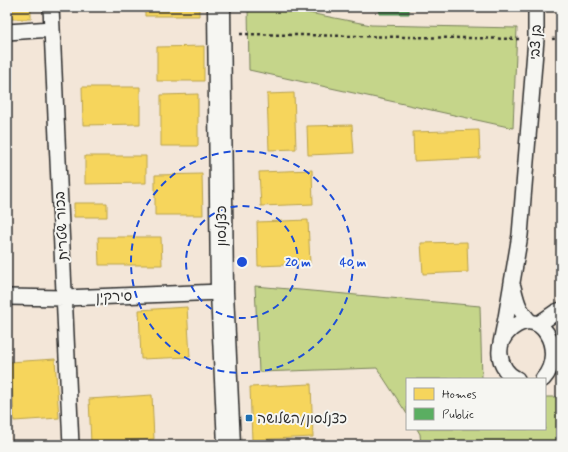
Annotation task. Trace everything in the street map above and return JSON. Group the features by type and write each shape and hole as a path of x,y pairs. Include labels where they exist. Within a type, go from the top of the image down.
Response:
{"street":[{"name":"בכור שטרית","path":"51,7 71,445"},
{"name":"כצנלסון","path":"219,7 222,292 229,445"},
{"name":"בן צבי","path":"514,378 506,371 501,362 500,352 520,235 536,39 536,7"},
{"path":"7,32 52,29"},
{"path":"512,280 517,304 522,313 535,323 548,328 559,344 560,354 558,364 552,373 544,378"},
{"name":"סירקין","path":"7,297 64,298 222,292"},
{"path":"501,343 506,334 512,328 521,323 535,323 561,310"}],"path":[{"path":"220,34 536,39 561,38"}],"green space":[{"path":"248,7 278,7 371,25 517,28 513,128 249,70"},
{"path":"255,286 480,306 482,378 406,378 406,412 377,368 259,372"},
{"path":"546,397 561,397 561,445 421,445 420,434 418,430 546,430"}],"building: Homes":[{"path":"7,7 31,7 31,19 7,19"},
{"path":"145,7 199,7 199,16 145,16"},
{"path":"204,46 204,81 157,81 157,47"},
{"path":"82,87 140,87 140,124 83,125"},
{"path":"294,93 296,149 269,150 267,94"},
{"path":"198,94 198,146 161,146 161,95"},
{"path":"352,125 354,153 308,155 307,126"},
{"path":"479,130 480,158 414,161 413,132"},
{"path":"85,156 146,156 146,183 85,184"},
{"path":"312,170 313,204 261,206 259,172"},
{"path":"202,174 203,215 155,215 155,175"},
{"path":"74,203 107,203 107,217 74,217"},
{"path":"308,220 310,264 258,266 257,222"},
{"path":"98,237 161,237 162,265 99,265"},
{"path":"467,242 468,272 423,274 421,243"},
{"path":"187,307 190,357 141,359 139,310"},
{"path":"7,320 10,362 55,359 59,418 14,421 12,382 7,382"},
{"path":"311,384 313,437 252,440 250,387"},
{"path":"152,395 154,439 91,443 89,399"},
{"path":"202,443 202,445 165,445"}],"building: Public":[{"path":"379,7 409,7 409,14 379,14"}],"place":[{"name":"כצנלסון/השלושה","path":"249,418"}]}
